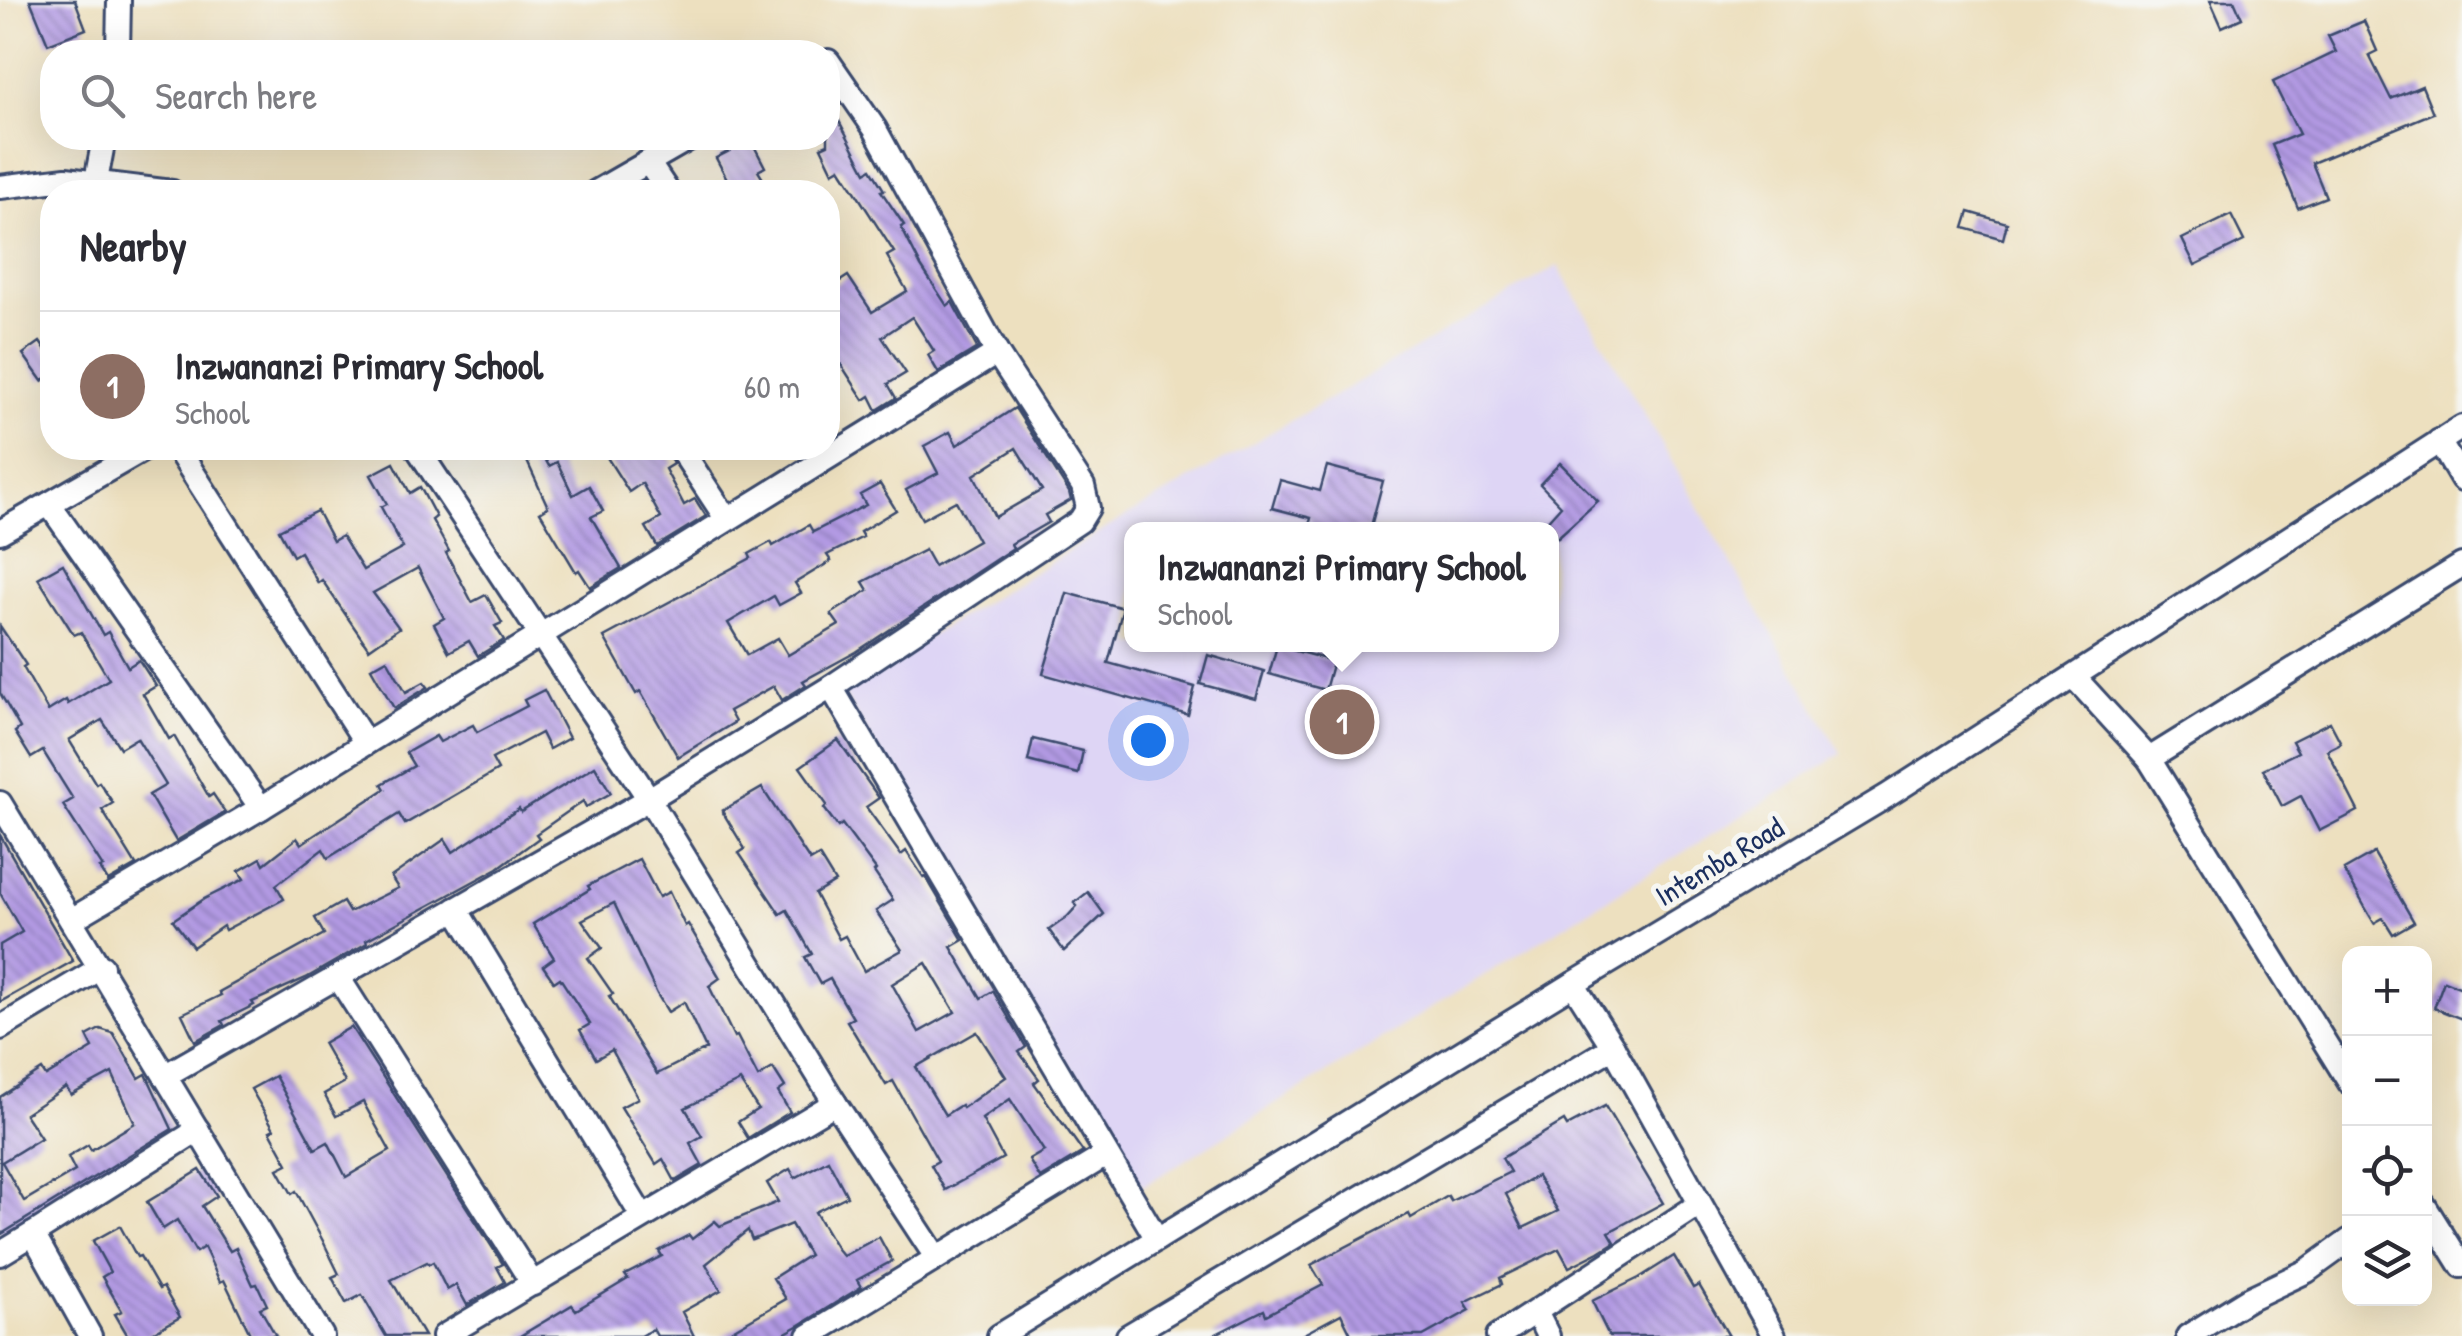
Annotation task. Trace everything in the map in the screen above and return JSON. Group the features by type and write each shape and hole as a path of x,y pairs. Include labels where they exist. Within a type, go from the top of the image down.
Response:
{"street":[{"path":"118,40 119,0"},
{"path":"166,1075 648,799 831,687 1080,521 1088,508 1083,486 997,352 875,129 840,78"},
{"path":"96,180 102,150"},
{"path":"617,180 669,150"},
{"path":"648,162 660,180"},
{"path":"0,187 40,182"},
{"path":"840,438 997,352"},
{"name":"Intemba Road","path":"999,1336 1572,984 1887,796 2462,426"},
{"path":"2439,441 2462,480"},
{"path":"0,532 125,460"},
{"path":"185,460 366,742"},
{"path":"425,460 648,799 936,1257"},
{"path":"688,460 726,518"},
{"path":"72,920 542,636 726,518 808,460"},
{"path":"48,504 261,808"},
{"path":"2149,760 2462,565"},
{"path":"2074,677 2149,760 2342,1070"},
{"path":"831,687 1157,1239"},
{"path":"0,803 322,1336"},
{"path":"456,909 642,1216"},
{"path":"0,1028 102,967"},
{"path":"338,977 533,1284"},
{"path":"1572,984 1613,1047 1774,1336"},
{"path":"1128,1336 1613,1047"},
{"path":"444,1336 835,1102"},
{"path":"0,1254 198,1130"},
{"path":"809,1336 1106,1155"},
{"path":"1498,1336 1700,1204"},
{"path":"2431,1216 2462,1266"},
{"path":"33,1234 90,1336"},
{"path":"2188,1336 2342,1245"},
{"path":"1536,1312 1548,1336"}],"shaded area":[{"path":"1558,266 1842,754 1142,1187 841,690 1120,520"}],"building":[{"path":"30,0 75,0 86,29 58,40 46,40"},
{"path":"2210,0 2234,0 2242,18 2222,27"},
{"path":"2364,21 2377,51 2369,55 2391,99 2422,86 2433,113 2312,163 2326,197 2298,208 2272,145 2299,134 2273,82 2336,52 2328,36"},
{"path":"840,123 866,172 871,169 904,225 901,227 921,266 947,306 952,302 977,348 938,372 928,355 934,351 912,317 882,337 906,373 888,384 896,398 877,410 870,396 864,400 840,363 840,281 848,276 872,312 907,291 887,256 894,252 840,168 833,172 822,150 840,150"},
{"path":"732,150 756,150 765,167 758,171 764,180 728,180 716,158"},
{"path":"1969,212 2007,223 2003,239 1964,228"},
{"path":"2231,215 2244,241 2195,265 2182,239"},
{"path":"40,342 40,378 23,354"},
{"path":"1015,408 1071,500 1045,515 1049,522 1011,544 1013,548 856,652 803,681 806,685 782,700 774,686 729,711 735,722 678,757 604,637 751,558 749,554 771,542 773,546 809,525 813,532 866,505 860,495 880,484 896,510 860,532 863,537 827,555 831,561 795,583 801,593 779,605 774,596 728,623 747,655 778,638 788,655 839,625 831,614 868,590 863,582 925,550 934,566 978,541 956,501 922,519 906,490 938,473 924,446 950,432 957,445","holes":["1016,448 1042,490 995,517 974,475"]},
{"path":"526,460 546,460 549,466 557,462 573,495 589,486 603,511 591,517 621,568 590,587 579,570 576,572 540,512 548,507"},
{"path":"609,460 671,460 673,464 665,469 684,505 695,499 706,516 657,546 646,527 661,518 642,483 629,492"},
{"path":"394,463 410,493 420,487 436,517 432,520 449,551 446,553 472,602 486,595 502,623 495,626 504,640 478,656 469,641 449,652 434,624 444,618 418,568 373,593 399,628 369,649 322,580 318,583 300,552 293,556 279,530 317,511 333,541 342,536 363,570 403,548 381,507 387,504 371,475"},
{"path":"1560,463 1598,501 1559,536 1559,522 1547,522 1561,506 1540,484"},
{"path":"1327,466 1383,481 1372,522 1310,522 1311,518 1272,508 1280,480 1320,491"},
{"path":"63,564 103,635 108,632 128,667 139,660 156,686 143,694 169,739 174,736 209,797 213,794 225,812 176,841 149,795 166,785 137,738 120,748 102,720 69,740 96,784 99,782 113,803 102,810 136,865 108,881 63,805 73,799 43,751 31,758 15,732 20,728 0,693 0,626 26,665 23,667 48,711 66,700 68,704 109,679 81,632 74,635 38,578"},
{"path":"1067,593 1123,608 1108,663 1195,687 1188,715 1043,674"},
{"path":"1275,652 1299,652 1333,661 1325,690 1269,674"},
{"path":"1208,655 1264,671 1256,699 1200,684"},
{"path":"387,659 406,692 424,682 428,687 394,708 371,668"},
{"path":"544,690 569,738 549,749 541,733 492,759 498,770 405,824 399,814 328,858 323,849 276,885 284,899 225,930 223,926 193,947 173,920 244,879 239,871 261,858 264,864 297,838 301,844 385,789 382,784 414,766 406,753 436,736 440,742 473,725 477,732 527,706 524,700"},
{"path":"2330,722 2341,743 2327,750 2358,811 2319,831 2301,796 2282,806 2263,769 2298,752 2292,741"},
{"path":"1033,739 1083,751 1078,774 1028,761"},
{"path":"838,740 879,798 866,807 901,855 906,851 926,877 963,940 951,947 981,998 993,991 1026,1047 1019,1052 1039,1079 1034,1083 1083,1152 1040,1178 1029,1160 1044,1151 1010,1099 982,1119 1003,1158 945,1190 931,1165 938,1161 893,1081 886,1085 847,1021 853,1018 830,979 820,984 805,957 812,954 787,910 780,914 739,853 745,849 722,811 762,788 810,861 819,856 835,882 815,894 839,939 845,936 864,971 902,950 876,911 893,900 842,824 838,827 824,808 827,805 800,767","holes":["926,963 955,1012 919,1032 892,984","977,1032 1006,1077 963,1108 961,1105 945,1115 916,1067"]},
{"path":"595,766 611,793 586,807 583,801 536,834 539,838 498,868 366,940 367,943 306,978 252,1002 254,1005 222,1021 224,1025 195,1041 182,1014 324,934 315,918 343,902 349,912 398,888 391,877 445,839 453,852"},
{"path":"0,835 73,961 0,1002 0,945 22,932 0,893"},
{"path":"2374,853 2414,922 2393,934 2383,918 2374,923 2344,870"},
{"path":"639,859 659,897 669,892 685,926 688,924 720,978 709,986 758,1077 773,1068 785,1087 778,1092 790,1112 748,1138 738,1122 758,1109 740,1081 685,1108 702,1136 690,1143 702,1165 675,1181 663,1159 656,1164 621,1107 638,1098 612,1050 596,1059 580,1030 590,1024 560,978 554,982 543,966 554,958 533,924 590,889 588,886","holes":["614,903 668,1012 684,1002 706,1049 657,1074 609,996 613,994 588,958 602,948 582,920"]},
{"path":"1088,892 1104,914 1064,951 1049,930 1067,917 1077,906 1074,903"},
{"path":"2444,981 2462,988 2462,1019 2434,1008"},
{"path":"351,1027 503,1264 497,1267 505,1282 467,1305 456,1285 447,1290 433,1262 391,1280 424,1336 386,1336 362,1295 346,1303 332,1277 339,1274 323,1241 296,1191 292,1194 278,1169 288,1164 251,1089 275,1076 315,1149 328,1142 346,1177 390,1151 363,1102 336,1116 324,1094 345,1082 323,1043"},
{"path":"100,1029 113,1033 139,1078 146,1074 172,1129 0,1235 0,1097 42,1070 46,1076 93,1048 87,1036","holes":["112,1073 135,1123 91,1150 88,1145 68,1157 75,1171 24,1201 2,1162 41,1138 25,1114 66,1087 71,1095"]},
{"path":"1605,1106 1663,1203 1609,1232 1615,1242 1599,1252 1569,1267 1559,1249 1500,1278 1502,1284 1465,1302 1470,1310 1423,1336 1352,1336 1341,1314 1300,1336 1212,1336 1264,1310 1266,1315 1323,1285 1311,1265 1409,1214 1411,1218 1448,1196 1451,1201 1510,1172 1502,1158 1564,1121 1567,1126","holes":["1537,1176 1558,1211 1523,1228 1506,1194"]},
{"path":"828,1160 847,1196 815,1212 837,1249 843,1256 879,1237 892,1261 857,1280 861,1287 800,1325 780,1336 722,1336 786,1299 773,1278 809,1255 791,1224 752,1240 748,1230 706,1264 721,1290 682,1312 694,1336 657,1336 653,1329 640,1336 520,1336 572,1305 576,1310 628,1279 625,1275 662,1256 659,1251 689,1235 692,1239 715,1221 720,1226 778,1202 767,1183 790,1169 795,1178"},
{"path":"200,1170 217,1196 202,1206 230,1251 236,1248 253,1285 257,1284 267,1305 260,1308 276,1336 251,1336 204,1247 196,1252 177,1220 163,1229 147,1202"},
{"path":"120,1226 180,1317 147,1336 128,1336 115,1314 122,1311 102,1277 110,1272 93,1241"},
{"path":"1674,1256 1693,1288 1699,1285 1729,1336 1609,1336 1592,1301"}],"place":[{"name":"Inzwananzi Primary School","path":"1342,722"}]}
